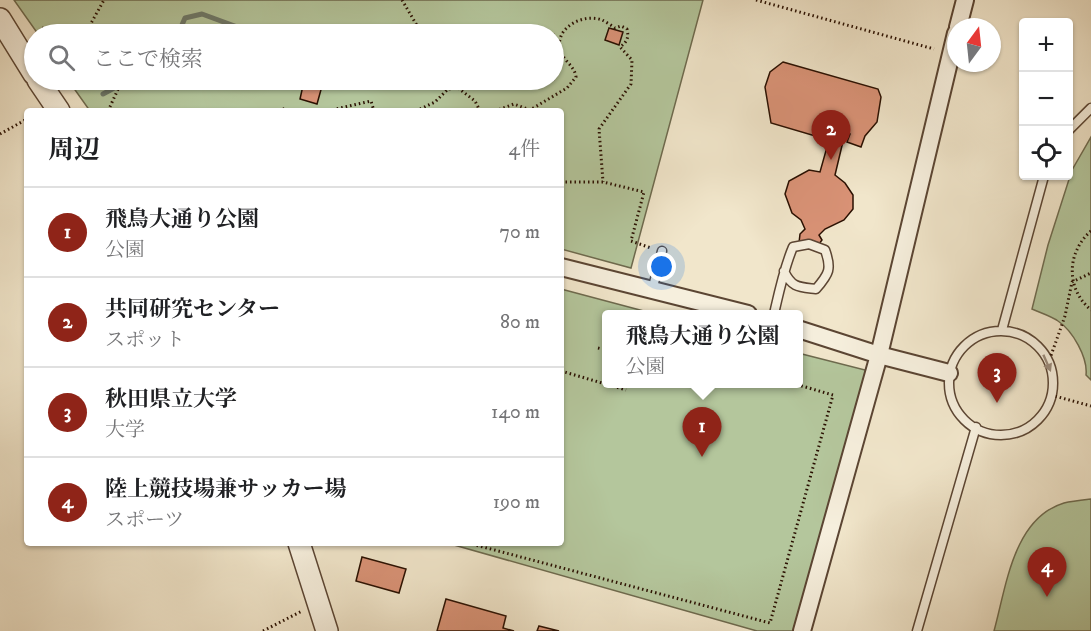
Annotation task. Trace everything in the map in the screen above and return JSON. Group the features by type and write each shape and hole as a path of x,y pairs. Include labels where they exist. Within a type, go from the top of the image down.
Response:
{"street":[{"path":"960,18 965,0"},
{"path":"0,19 24,58"},
{"path":"802,631 879,355 947,70"},
{"path":"45,90 57,108"},
{"path":"564,268 728,310"},
{"path":"803,331 879,355 949,373"},
{"path":"300,546 327,631"}],"lane":[{"path":"1073,126 1091,108"},
{"path":"1002,330 1043,180"},
{"path":"775,310 784,271 793,247 809,244 825,250 830,264 827,276 816,289 800,288 789,282 784,271"},
{"path":"652,291 662,251"},
{"path":"1002,330 1022,336 1038,347 1048,364 1053,382 1045,411 1034,423 1019,432 996,434 975,428 955,409 949,391 949,373 955,357 966,344 980,335 1002,330"},
{"path":"917,631 975,428"}],"path":[{"path":"91,24 104,0"},
{"path":"402,0 416,24"},
{"path":"756,0 947,52"},
{"path":"564,32 580,19 601,20 615,28 621,26 627,29 626,43 620,47 632,60 632,84 599,129 603,182"},
{"path":"564,57 575,71 576,77 564,90"},
{"path":"109,108 118,90"},
{"path":"422,108 435,102 447,90"},
{"path":"461,90 475,101 478,108"},
{"path":"534,108 564,90"},
{"path":"340,108 371,101 373,108"},
{"path":"503,108 514,104 525,108"},
{"path":"0,134 24,121"},
{"path":"564,182 603,182 644,192 631,241 651,248"},
{"path":"1048,364 1065,316 1072,282 1072,258 1091,231"},
{"path":"1072,282 1091,273"},
{"path":"1072,282 1084,304 1091,310"},
{"path":"598,348 602,349"},
{"path":"564,372 602,383"},
{"path":"479,546 770,623 833,395 803,386"},
{"path":"619,388 626,390"},
{"path":"1051,395 1091,406"},
{"path":"263,631 317,603"}],"green space":[{"path":"14,0 703,0 631,268 564,250 564,108 88,108 75,90 564,90 564,24 31,24"},
{"path":"1091,137 1091,380 1086,375 1082,353 1069,331 1055,319 1032,309 1048,245 1069,180 1073,180 1073,168"},
{"path":"564,290 640,310 602,310 602,388 803,388 803,354 869,371 793,631 757,631 458,546 564,546"},
{"path":"1091,499 1091,631 994,631 1014,557 1033,523 1047,511 1064,503"}],"building":[{"path":"609,28 623,32 619,45 605,40"},
{"path":"783,62 878,89 881,97 877,122 865,136 861,147 847,142 850,134 845,133 835,175 845,183 853,195 853,209 844,220 825,229 819,235 822,240 816,248 799,243 800,234 805,229 801,220 792,213 785,194 789,181 809,170 820,172 829,140 771,123 765,87 770,72"},
{"path":"302,90 321,90 317,104 300,99"},
{"path":"362,557 406,569 399,593 356,581"},
{"path":"446,599 506,616 503,628 514,631 437,631"},
{"path":"539,626 559,631 537,631"}],"waterway":[{"path":"182,24 185,18 202,14 229,24"},
{"path":"103,94 110,90"}],"place":[{"name":"共同研究センター","path":"831,160"},
{"name":"秋田県立大学","path":"997,403"},
{"name":"飛鳥大通り公園","path":"702,457"},
{"name":"陸上競技場兼サッカー場","path":"1047,597"}]}
